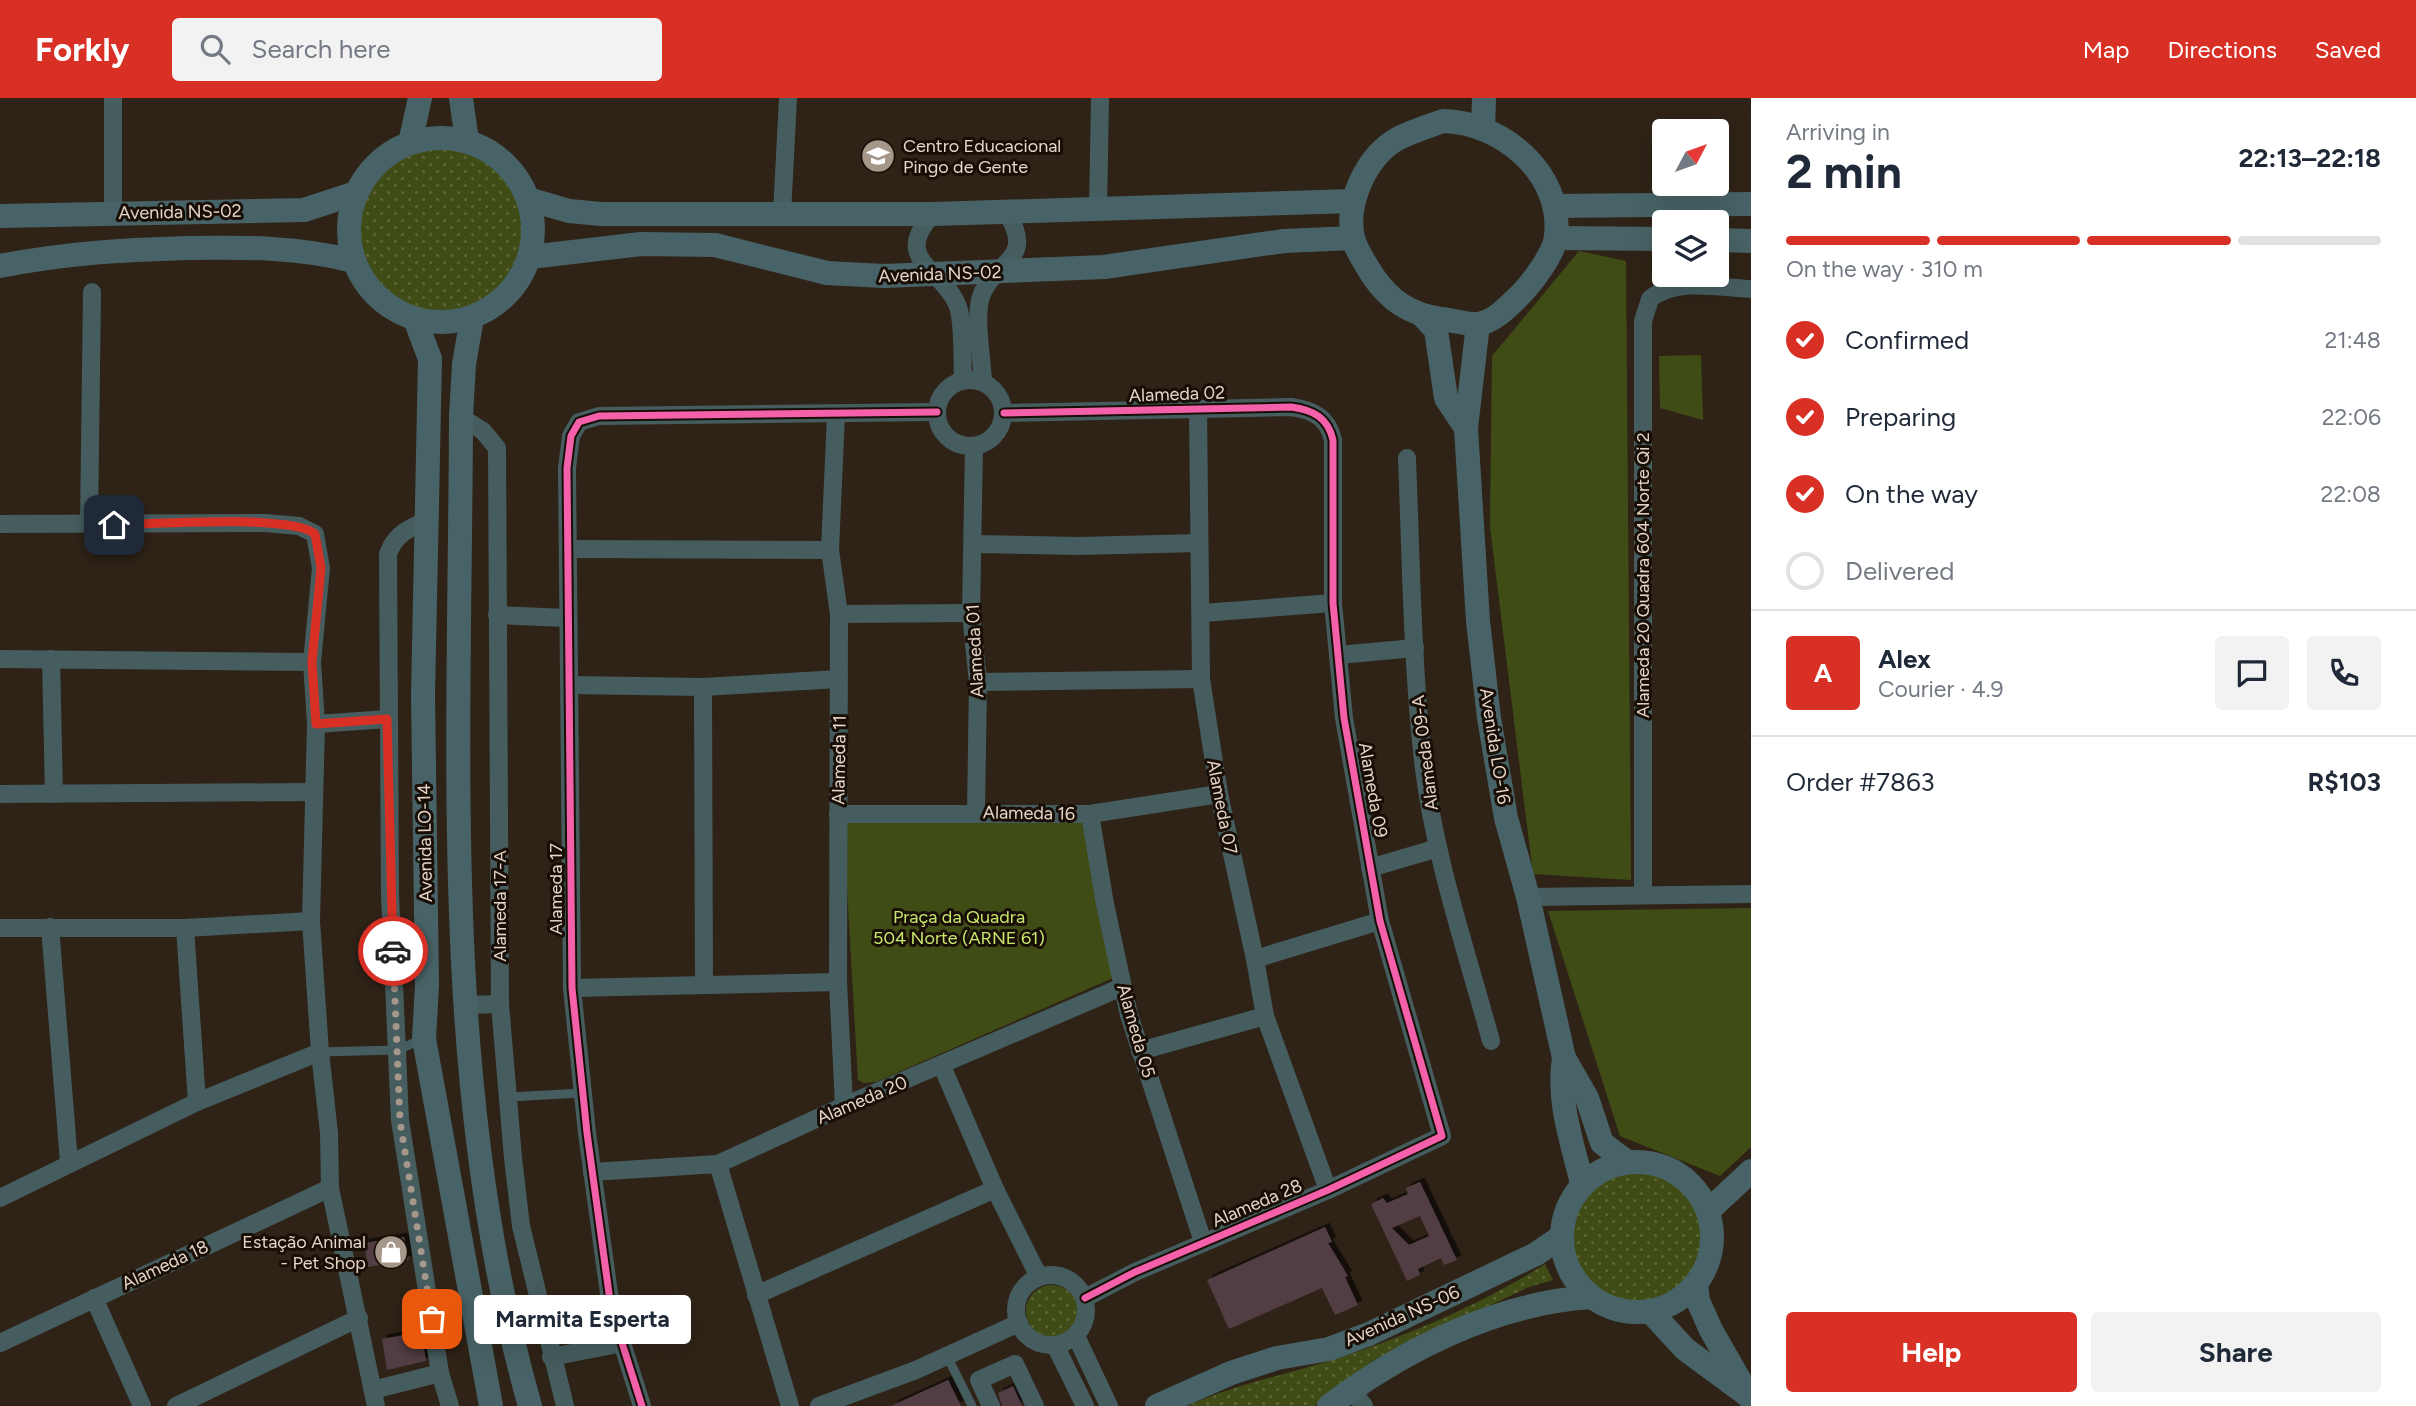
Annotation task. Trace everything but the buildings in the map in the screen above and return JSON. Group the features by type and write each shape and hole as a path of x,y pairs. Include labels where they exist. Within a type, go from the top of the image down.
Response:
{"street":[{"path":"113,98 113,213"},
{"path":"410,143 420,98"},
{"path":"461,98 467,141"},
{"path":"782,214 788,98"},
{"path":"1098,211 1100,98"},
{"path":"1483,128 1484,98"},
{"path":"1423,316 1478,324 1502,312 1526,289 1557,238 1554,206 1542,177 1522,153 1500,136 1443,110 1396,139 1366,168 1354,201 1353,237 1368,269 1387,296 1423,316 1436,330 1446,398 1466,428"},
{"path":"438,137 467,141 493,154 514,174 528,199 534,228 530,257 518,283 498,304 472,318 444,323 415,319 389,307 368,286 354,261 349,238 349,216 356,193 365,177 384,156 410,143 438,137"},
{"name":"Avenida NS-02","path":"0,216 304,210 356,193"},
{"path":"528,199 569,211 601,214 933,214 1354,201"},
{"path":"1554,206 1751,204"},
{"path":"983,382 979,302 985,286 1013,258 1018,244 1016,227 1006,212"},
{"path":"933,214 920,228 916,247 919,260 948,289 958,306 963,380"},
{"name":"Avenida NS-02","path":"530,257 641,244 715,245 827,274 931,274 1104,267 1284,242 1353,237"},
{"path":"1557,238 1652,240"},
{"path":"1729,240 1751,241"},
{"name":"Avenida NS-02","path":"0,266 91,251 231,247 317,252 354,261"},
{"name":"Alameda 20 Quadra 604 Norte Qi 2","path":"1643,894 1643,321 1646,306 1657,293 1690,286 1751,289"},
{"path":"89,525 92,292"},
{"name":"Avenida LO-14","path":"472,318 464,364 461,417 461,858 466,1005 485,1201 530,1406"},
{"name":"Avenida LO-14","path":"415,319 430,359 423,695 411,1011 424,1039 491,1406"},
{"name":"Avenida LO-16","path":"1478,324 1466,428 1478,621 1489,718 1506,818 1528,897 1564,1058 1587,1098 1602,1143 1626,1161"},
{"path":"963,380 983,382 998,394 1004,413 998,432 992,439 974,446 962,445 944,433 937,412 944,392 963,380"},
{"name":"Alameda 02","path":"1004,413 1198,411 1264,406 1304,408 1321,417 1330,426 1333,440"},
{"name":"Alameda 07","path":"1198,411 1201,679 1219,793 1265,1016 1328,1190"},
{"path":"836,414 937,412"},
{"name":"Alameda 17","path":"642,1406 611,1308 592,1172 572,988 570,685 566,618 567,468 575,428 583,419 633,414 836,414"},
{"name":"Alameda 11","path":"836,414 831,550 839,614 838,982 844,1106"},
{"name":"Alameda 17-A","path":"461,417 483,431 497,448 500,1004 521,1226 565,1406"},
{"name":"Alameda 09","path":"1333,440 1333,603 1344,718 1380,921 1442,1136"},
{"name":"Alameda 01","path":"974,446 971,613 978,682 976,813"},
{"name":"Alameda 09-A","path":"1406,458 1415,648 1424,763 1438,848 1491,1041"},
{"path":"428,520 403,532 392,542 388,554 390,895 411,1011 397,1051 400,1121 440,1373 450,1406"},
{"path":"0,524 265,523 309,529 318,542 321,568 312,662 316,724 311,921 320,1052 329,1132 330,1188 375,1398 440,1373"},
{"path":"972,544 1078,546 1199,543"},
{"path":"568,549 831,550"},
{"path":"1202,612 1333,603"},
{"path":"839,614 971,613"},
{"path":"497,615 566,618"},
{"path":"1338,655 1415,648"},
{"path":"0,659 312,662"},
{"path":"51,659 54,794"},
{"path":"570,685 703,687 839,679"},
{"path":"978,682 1201,679"},
{"path":"703,687 704,984"},
{"path":"390,694 423,695"},
{"path":"316,724 387,719"},
{"path":"0,794 313,792"},
{"name":"Alameda 16","path":"838,814 1090,814 1219,793"},
{"name":"Alameda 05","path":"1090,814 1122,987 1140,1051 1203,1242"},
{"path":"1370,868 1438,848"},
{"path":"1528,897 1751,894"},
{"path":"0,928 185,928 311,921"},
{"path":"1255,959 1380,921"},
{"path":"50,927 69,1162"},
{"path":"185,928 197,1102"},
{"path":"572,988 838,982"},
{"name":"Alameda 20","path":"592,1172 718,1164 844,1106 1122,987"},
{"path":"466,1005 500,1004"},
{"path":"1140,1051 1265,1016"},
{"path":"0,1198 69,1162 197,1102 320,1052"},
{"name":"Avenida LO-16","path":"1564,1058 1561,1079 1563,1102 1582,1183"},
{"path":"942,1066 995,1189 1039,1277"},
{"name":"Alameda 28","path":"1085,1298 1203,1242 1328,1190 1442,1136"},
{"path":"1626,1161 1652,1162 1676,1172 1695,1188 1708,1211 1713,1236 1709,1261 1696,1283 1679,1300 1650,1311 1632,1312 1610,1308 1591,1297 1569,1270 1561,1237 1563,1217 1570,1199 1582,1183 1602,1168 1626,1161"},
{"path":"718,1164 790,1406"},
{"path":"1708,1211 1751,1171"},
{"name":"Alameda 18","path":"0,1343 330,1188"},
{"path":"756,1295 995,1189"},
{"name":"Avenida NS-06","path":"1157,1406 1231,1373 1277,1359 1329,1349 1369,1334 1536,1254 1561,1237"},
{"path":"1061,1276 1071,1280 1085,1298 1086,1318 1076,1336 1055,1345 1036,1342 1018,1323 1018,1298 1022,1289 1039,1277 1061,1276"},
{"path":"1696,1283 1698,1301 1711,1330 1749,1397"},
{"name":"Avenida NS-06","path":"1329,1406 1358,1398 1404,1357 1455,1332 1559,1299 1591,1297"},
{"path":"94,1298 142,1406"},
{"path":"1650,1311 1685,1349 1749,1397"},
{"path":"176,1406 359,1318"},
{"path":"820,1406 947,1356 1018,1323"},
{"path":"1076,1336 1109,1406"},
{"path":"551,1357 623,1343"},
{"path":"1055,1345 1085,1406"},
{"path":"991,1406 979,1380 1015,1364 1035,1406"}],"lane":[{"path":"320,1052 397,1051 424,1039"},
{"path":"508,1097 583,1093"},
{"path":"947,1356 972,1406"}],"green space":[{"path":"441,146 473,152 500,171 519,198 525,230 519,262 500,289 473,308 441,314 409,308 382,289 363,262 357,230 363,198 382,171 409,152"},
{"path":"1579,251 1626,261 1631,880 1533,874 1490,527 1492,356"},
{"path":"1701,355 1703,420 1660,408 1659,356"},
{"name":"Praça da Quadra 504 Norte (ARNE 61)","path":"1083,818 1113,978 876,1082 864,1083 858,1080 843,819"},
{"path":"1751,908 1751,1147 1720,1176 1620,1136 1548,911"},
{"path":"1636,1170 1661,1175 1683,1189 1697,1211 1702,1236 1697,1261 1683,1283 1661,1297 1636,1302 1611,1297 1589,1283 1575,1261 1570,1236 1575,1211 1589,1189 1611,1175"},
{"path":"1545,1264 1553,1280 1529,1287 1374,1360 1315,1406 1188,1406 1416,1330 1496,1292"},
{"path":"1052,1285 1062,1287 1070,1293 1076,1301 1076,1321 1070,1329 1062,1335 1052,1337 1042,1335 1034,1329 1028,1321 1026,1311 1028,1301 1034,1293 1042,1287"}],"cycle path":[{"path":"1004,413 1291,407 1319,416 1328,426 1333,440 1333,603 1344,718 1380,921 1442,1136 1328,1190 1135,1272 1085,1298"},
{"path":"642,1406 611,1308 587,1133 572,988 567,468 571,436 579,422 599,416 937,412"}],"way so far":[{"path":"393,951 400,1121 432,1319"}],"place":[{"name":"Centro Educacional Pingo de Gente","path":"878,156"},
{"name":"Estação Animal - Pet Shop","path":"391,1252"},
{"name":"Marmita Esperta","path":"432,1319"}],"route":[{"path":"114,525 265,523 299,526 315,534 321,568 312,662 316,724 387,719 393,951"}]}
